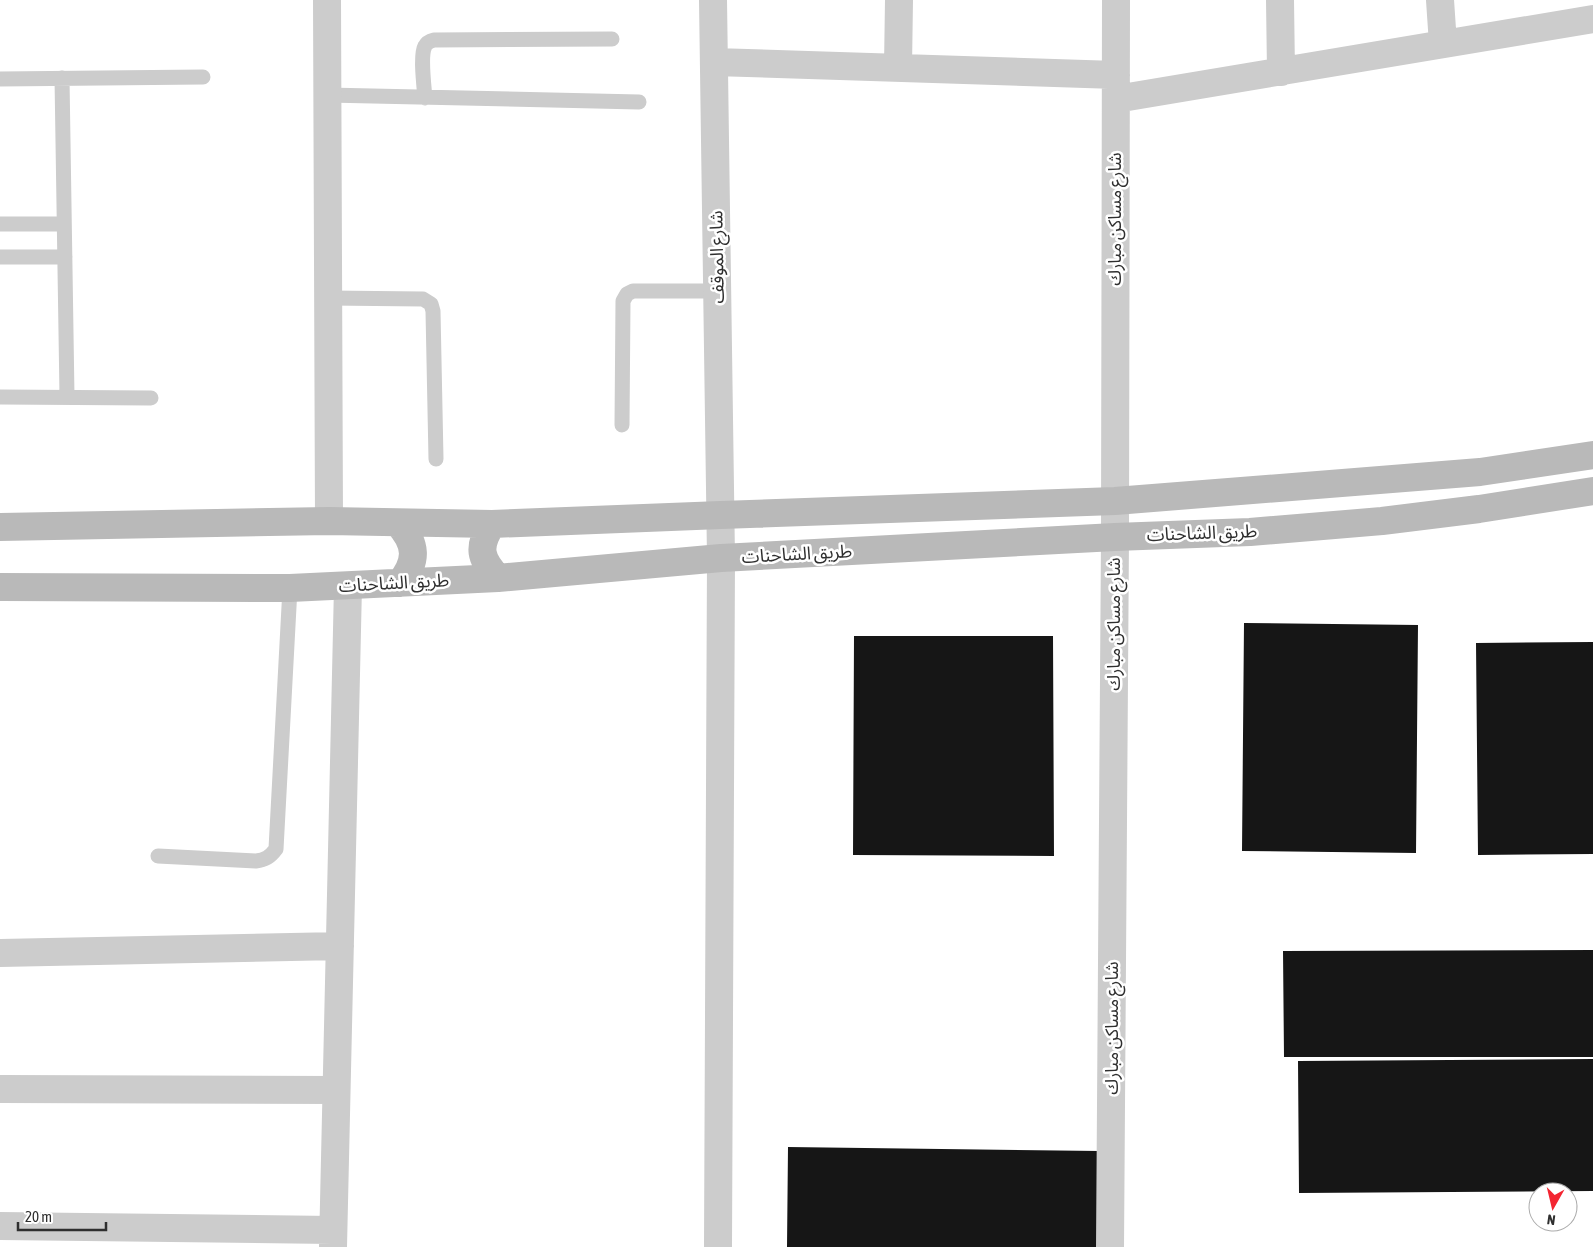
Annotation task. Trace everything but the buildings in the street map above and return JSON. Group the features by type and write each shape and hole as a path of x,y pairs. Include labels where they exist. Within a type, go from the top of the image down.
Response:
{"main road":[{"name":"طريق الشاحنات","path":"0,527 329,521 492,524 1115,501 1470,473 1593,455"},
{"name":"طريق الشاحنات","path":"0,587 290,588 498,578 721,558 1115,537 1250,532 1382,521 1479,509 1593,491"},
{"path":"398,523 408,533 413,546 413,560 409,572 400,583"},
{"path":"492,524 484,537 482,553 487,567 498,578"}],"street":[{"path":"327,0 329,521"},
{"name":"شارع الموقف","path":"713,0 721,558 718,1247"},
{"path":"898,67 899,0"},
{"name":"شارع مساكن مبارك","path":"1110,1247 1115,537 1116,0"},
{"path":"1280,0 1281,72"},
{"path":"1440,0 1443,44"},
{"path":"714,62 898,67 1116,87 1281,72 1593,19"},
{"path":"0,1226 333,1239 348,586"},
{"path":"0,953 340,946"},
{"path":"0,1089 336,1090"}],"lane":[{"path":"424,98 423,53 426,44 430,41 612,39"},
{"path":"0,79 203,77"},
{"path":"62,78 67,396"},
{"path":"327,95 639,102"},
{"path":"0,224 64,224"},
{"path":"0,257 65,257"},
{"path":"622,425 623,301 626,294 633,291 717,291"},
{"path":"328,298 423,298 431,304 433,311 436,459"},
{"path":"0,396 151,398"},
{"path":"158,856 256,861 264,860 271,856 276,849 290,588"}]}
